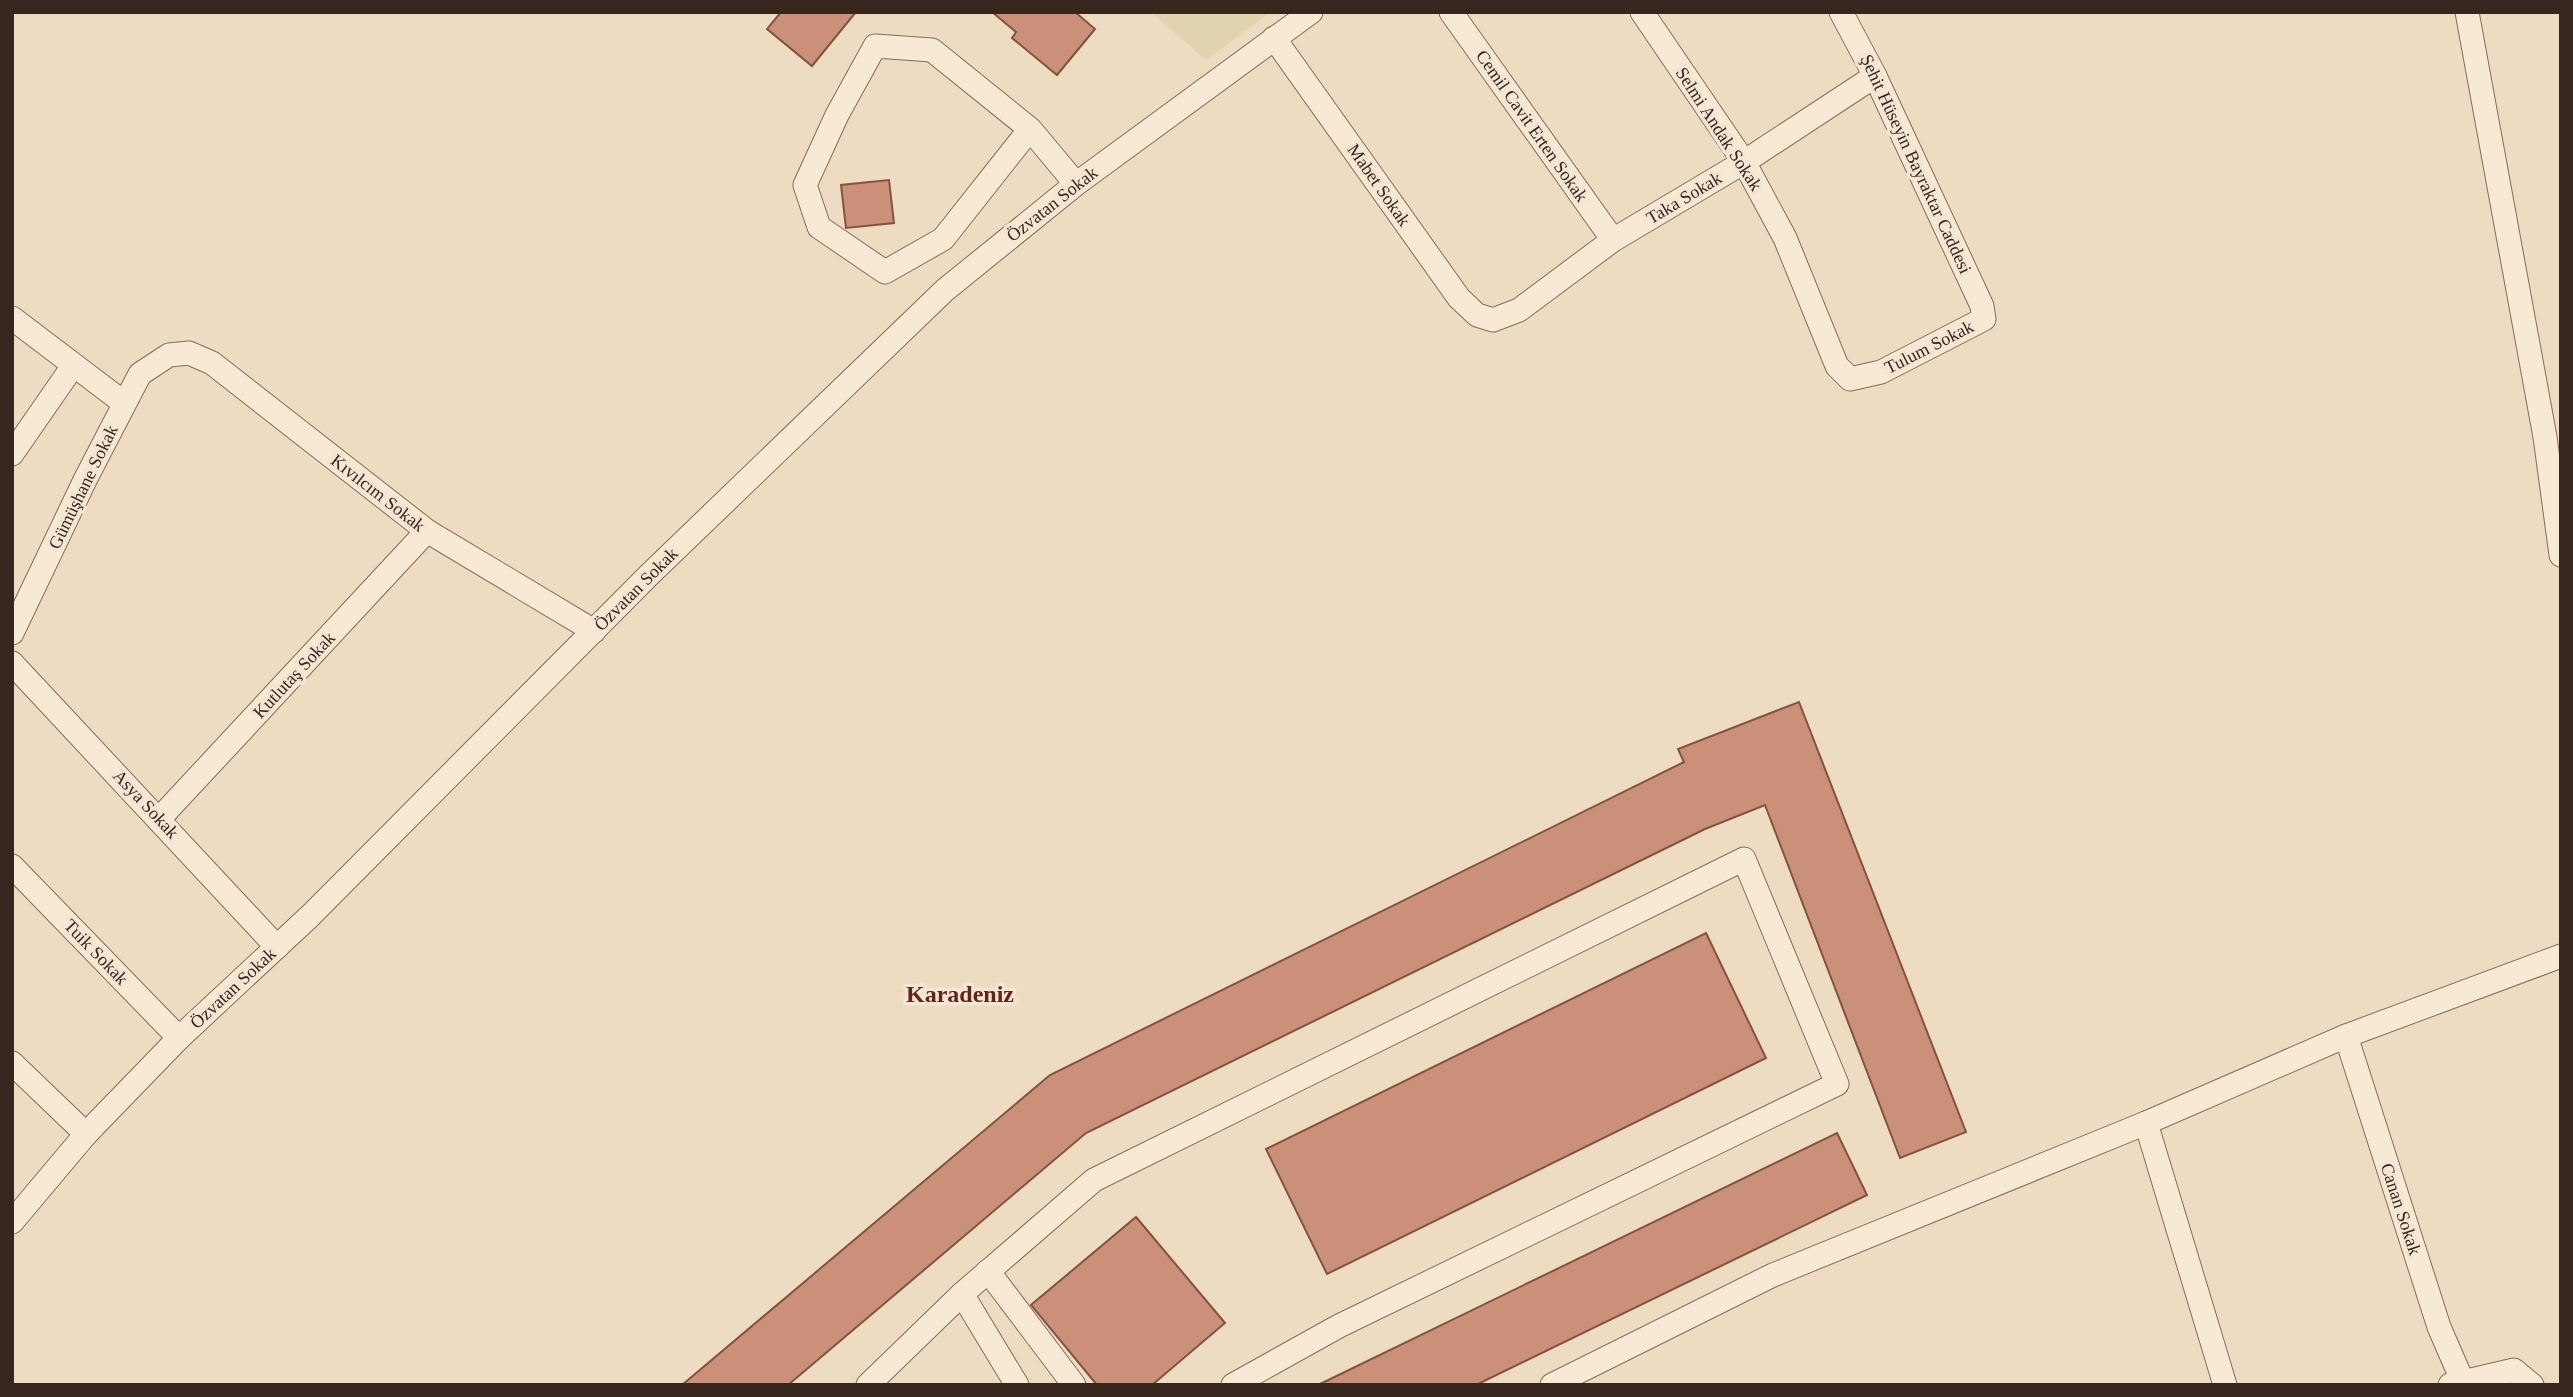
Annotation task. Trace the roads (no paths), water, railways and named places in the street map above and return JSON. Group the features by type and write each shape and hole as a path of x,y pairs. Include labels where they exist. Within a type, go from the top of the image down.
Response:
{"street":[{"name":"Özvatan Sokak","path":"12,1222 86,1134 179,1038 277,947 594,631 945,290 1076,184 1311,12"},
{"name":"Cemil Cavit Erten Sokak","path":"1451,12 1613,240"},
{"name":"Selmi Andak Sokak","path":"1642,12 1744,162 1785,238 1837,366"},
{"name":"Şehit Hüseyin Bayraktar Caddesi","path":"1841,12 1875,76 1982,306 1984,319"},
{"path":"2467,12 2545,437 2561,555"},
{"name":"Mabet Sokak","path":"1274,38 1459,298 1477,315 1493,320"},
{"path":"1030,129 943,239 885,272 818,227 805,185 837,115 875,46 932,50 1030,129 1076,184"},
{"name":"Taka Sokak","path":"1493,320 1519,310 1613,240 1744,162 1875,76"},
{"path":"12,318 124,403"},
{"name":"Tulum Sokak","path":"1837,366 1850,379 1881,372 1949,340 1984,319"},
{"name":"Kıvılcım Sokak","path":"169,355 189,353 212,363 427,531 594,631"},
{"name":"Gümüşhane Sokak","path":"12,633 140,374 169,355"},
{"path":"12,454 72,366"},
{"name":"Kutlutaş Sokak","path":"160,818 427,531"},
{"name":"Asya Sokak","path":"12,663 160,818 277,947"},
{"path":"869,1385 962,1294 1094,1180 1744,859 1838,1084 1339,1326 1233,1385"},
{"name":"Tuik Sokak","path":"12,866 179,1038"},
{"path":"1552,1385 1773,1275 2146,1123 2346,1036 2561,956"},
{"name":"Canan Sokak","path":"2346,1036 2456,1383"},
{"path":"12,1063 86,1134"},
{"path":"2146,1123 2225,1385"},
{"path":"988,1271 1074,1385"},
{"path":"962,1294 1017,1385"},
{"path":"2456,1383 2514,1370 2532,1385"}],"district":[{"name":"Karadeniz","path":"960,994"}]}
